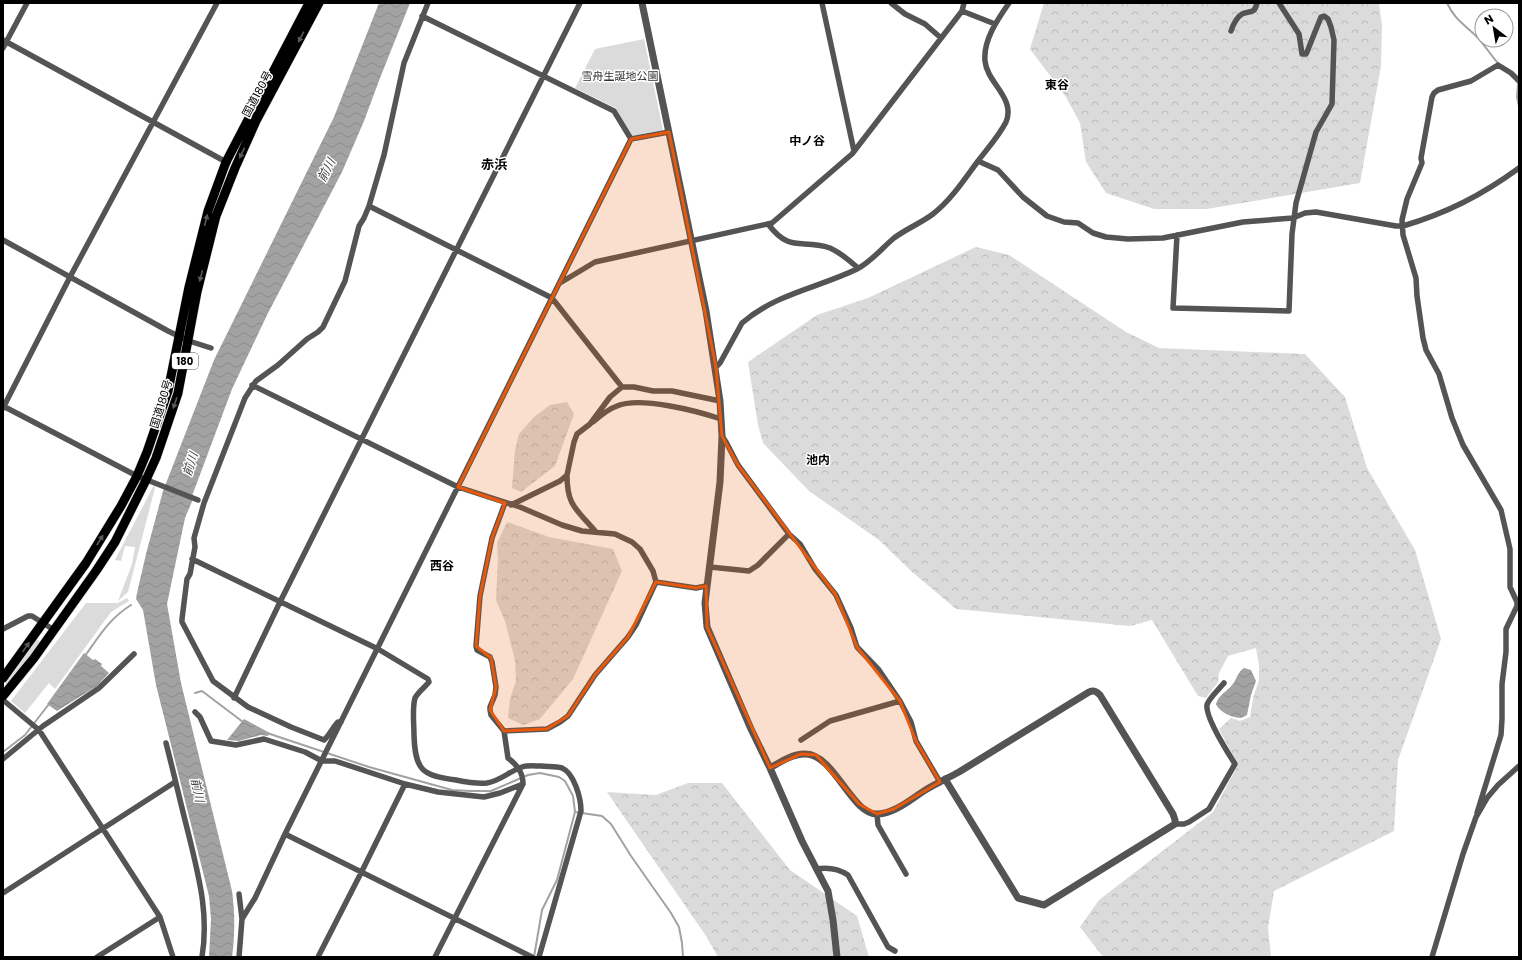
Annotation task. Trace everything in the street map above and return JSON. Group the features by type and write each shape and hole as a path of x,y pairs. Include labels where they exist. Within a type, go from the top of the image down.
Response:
{"highway":[{"name":"国道180号","path":"3,678 86,563 121,506 137,476 147,452 168,390 189,287 208,211 226,162 309,3"},
{"name":"国道180号","path":"3,696 34,658 115,542 146,480 156,458 178,393 197,292 216,216 256,121 319,3"}],"street":[{"path":"3,48 5,41 27,3"},
{"path":"197,499 137,476 4,407 70,277 217,3"},
{"path":"341,722 338,722 332,728 324,740 255,711 234,698 211,678 182,622 182,619 187,579 190,574 195,547 194,538 204,503 232,430 252,385 323,327 345,281 359,226 369,206 384,155 404,63 428,3"},
{"path":"234,698 280,602 580,3"},
{"path":"642,3 716,367 720,401 722,436 720,482 710,568 704,603 707,628 750,729 770,768 802,841 828,892 837,957"},
{"path":"822,3 854,151"},
{"path":"891,3 905,14 925,24 941,38"},
{"path":"560,283 595,262 768,224 854,151 962,11 964,3"},
{"path":"716,367 720,363 742,323 748,318 774,301 858,268 894,238 932,215 947,202 1006,122 1007,103 991,76 985,61 986,50 995,24 1009,3"},
{"path":"1231,31 1238,18 1244,13 1253,11 1257,3"},
{"path":"1177,235 1173,308 1289,311 1294,218 1308,158 1316,132 1332,104 1334,40 1328,19 1324,16 1322,17 1308,52 1306,54 1302,54 1299,34 1279,3"},
{"path":"962,11 995,24"},
{"path":"422,16 614,111 631,139"},
{"path":"5,41 153,121 235,168"},
{"path":"1432,957 1501,735 1502,684 1506,652 1506,629 1516,610 1518,601 1510,588 1510,549 1502,510 1463,445 1452,418 1439,374 1426,350 1417,296 1416,278 1403,235 1402,220 1407,199 1422,163 1421,158 1434,93 1438,90 1471,81 1498,65 1511,73 1519,81"},
{"path":"631,139 669,132"},
{"path":"242,919 255,898 631,139"},
{"path":"978,161 998,170 1030,204 1047,216 1068,224 1078,223 1093,233 1106,237 1128,239 1148,239 1177,235 1243,222 1294,218 1305,213 1316,212 1403,226 1458,206 1519,168"},
{"path":"369,206 552,298 622,387"},
{"path":"768,224 784,241 792,244 814,245 829,248 848,259 858,268"},
{"path":"3,240 168,331 189,341 211,348"},
{"path":"252,385 458,487 520,507 562,525 582,531 615,534 632,542 640,549 653,571 656,582 636,625 618,649 595,675 568,716 547,729 504,731"},
{"path":"590,424 610,397 622,387 634,387 653,391 672,391 720,401"},
{"path":"596,532 574,508 569,499 567,490 567,475 574,442 578,434 616,406 626,403 672,406 721,419"},
{"path":"722,436 738,465 789,534 800,544 815,569 836,595 851,628 857,647 879,670 900,701 911,722 916,741 1018,898 1044,905 1175,824 1189,822 1209,809 1235,764 1216,730 1206,707 1207,703 1224,683"},
{"path":"435,957 523,782 517,764 508,758 504,731 491,715 490,707 495,695 496,687 492,662 490,658 477,650 476,646 480,596 492,538 508,504 560,480 567,475"},
{"path":"710,568 748,571 758,565 789,534"},
{"path":"192,559 378,649 428,679 429,682 416,697 414,704 415,748 421,768 429,775 438,778 488,783 520,771 524,766 563,769 567,772 578,791 581,802 580,813 539,957"},
{"path":"656,582 696,588 706,586"},
{"path":"3,629 28,616 32,616 54,630"},
{"path":"3,759 38,728 99,688 134,654"},
{"path":"770,768 801,754 816,755 866,810 877,814 894,810 1093,690 1100,695 1175,817 1175,824"},
{"path":"3,700 38,728 160,917 173,957"},
{"path":"801,740 830,721 900,701"},
{"path":"195,712 200,717 211,741 236,745 264,739 405,784 438,792 484,797 500,793 523,782"},
{"path":"166,744 198,873 205,910 205,942 202,957"},
{"path":"1477,813 1498,785 1519,766"},
{"path":"3,893 175,782"},
{"path":"318,957 405,784"},
{"path":"877,814 878,825 906,874"},
{"path":"286,834 532,957"},
{"path":"816,869 822,868 841,870 848,875 888,947 895,951"},
{"path":"239,894 242,919 239,957"},
{"path":"96,957 160,917"}],"highlighted area":[{"path":"669,132 716,367 722,436 738,465 836,595 857,647 900,701 916,741 940,782 894,809 877,814 859,804 816,755 801,754 770,768 707,627 706,586 696,588 656,582 628,637 595,675 568,716 547,729 504,731 490,710 496,687 491,658 476,646 480,596 492,538 505,503 458,487 631,139"}],"green space":[{"path":"1044,3 1379,3 1382,26 1381,66 1360,183 1207,209 1154,209 1106,193 1086,162 1080,123 1066,97 1030,49"},
{"name":"雪舟生誕地公園","path":"644,39 663,130 632,136 616,108 575,88 595,49"},
{"path":"976,247 1009,255 1126,332 1159,348 1305,354 1345,397 1367,468 1415,550 1441,639 1398,760 1394,831 1274,891 1268,928 1271,957 1103,957 1080,927 1099,900 1213,812 1238,765 1219,729 1231,718 1240,721 1250,717 1253,698 1259,680 1259,665 1256,648 1228,656 1219,673 1218,682 1206,698 1198,696 1152,620 1130,626 956,609 911,571 879,540 809,491 763,443 758,425 748,362 817,315 868,298"},
{"path":"567,402 574,414 555,466 521,492 512,488 515,450 519,434 534,417 550,405"},
{"path":"154,485 155,488 128,592 118,601 132,564 135,547 125,546 121,561 115,560"},
{"path":"507,522 549,537 613,549 622,571 573,679 540,719 523,725 508,718 510,699 516,681 515,660 505,621 496,600 498,558 497,543"},
{"path":"127,598 129,601 111,612 55,689 49,683 25,713 11,701 86,603 118,603"},
{"path":"36,639 41,642 7,685 5,682 14,672"},
{"path":"688,783 722,783 790,870 857,916 869,957 718,957 706,936 607,792 656,795"}],"water":[{"name":"前川","path":"379,3 410,3 364,121 342,172 267,315 232,389 185,518 167,604 181,683 233,899 234,932 232,957 209,957 211,919 209,896 156,685 143,610 136,599 137,593 163,491 214,360 334,117"},
{"path":"84,653 93,660 95,659 102,664 101,666 109,673 97,686 57,711 47,704"},
{"path":"1244,668 1251,670 1256,681 1251,695 1247,715 1241,718 1233,717 1220,710 1216,704 1221,695 1231,687 1239,673"},
{"path":"244,719 270,733 268,736 261,735 239,741 227,740"}],"waterway":[{"path":"1447,3 1454,15 1479,39 1499,64"},
{"path":"1518,84 1517,97 1519,106"},
{"path":"85,656 111,622 131,605"},
{"path":"195,693 202,691 243,722"},
{"path":"3,752 25,735 49,704"},
{"path":"267,733 369,767 452,790 491,791 528,775 540,773 559,777 565,781 573,796 575,812 557,880 542,910 534,957"},
{"path":"575,812 602,816 611,824 679,927 683,957"}],"district":[{"name":"東谷","path":"1057,84"},
{"name":"中ノ谷","path":"807,140"},
{"name":"赤浜","path":"494,164"},
{"name":"池内","path":"818,459"},
{"name":"西谷","path":"442,565"}]}
